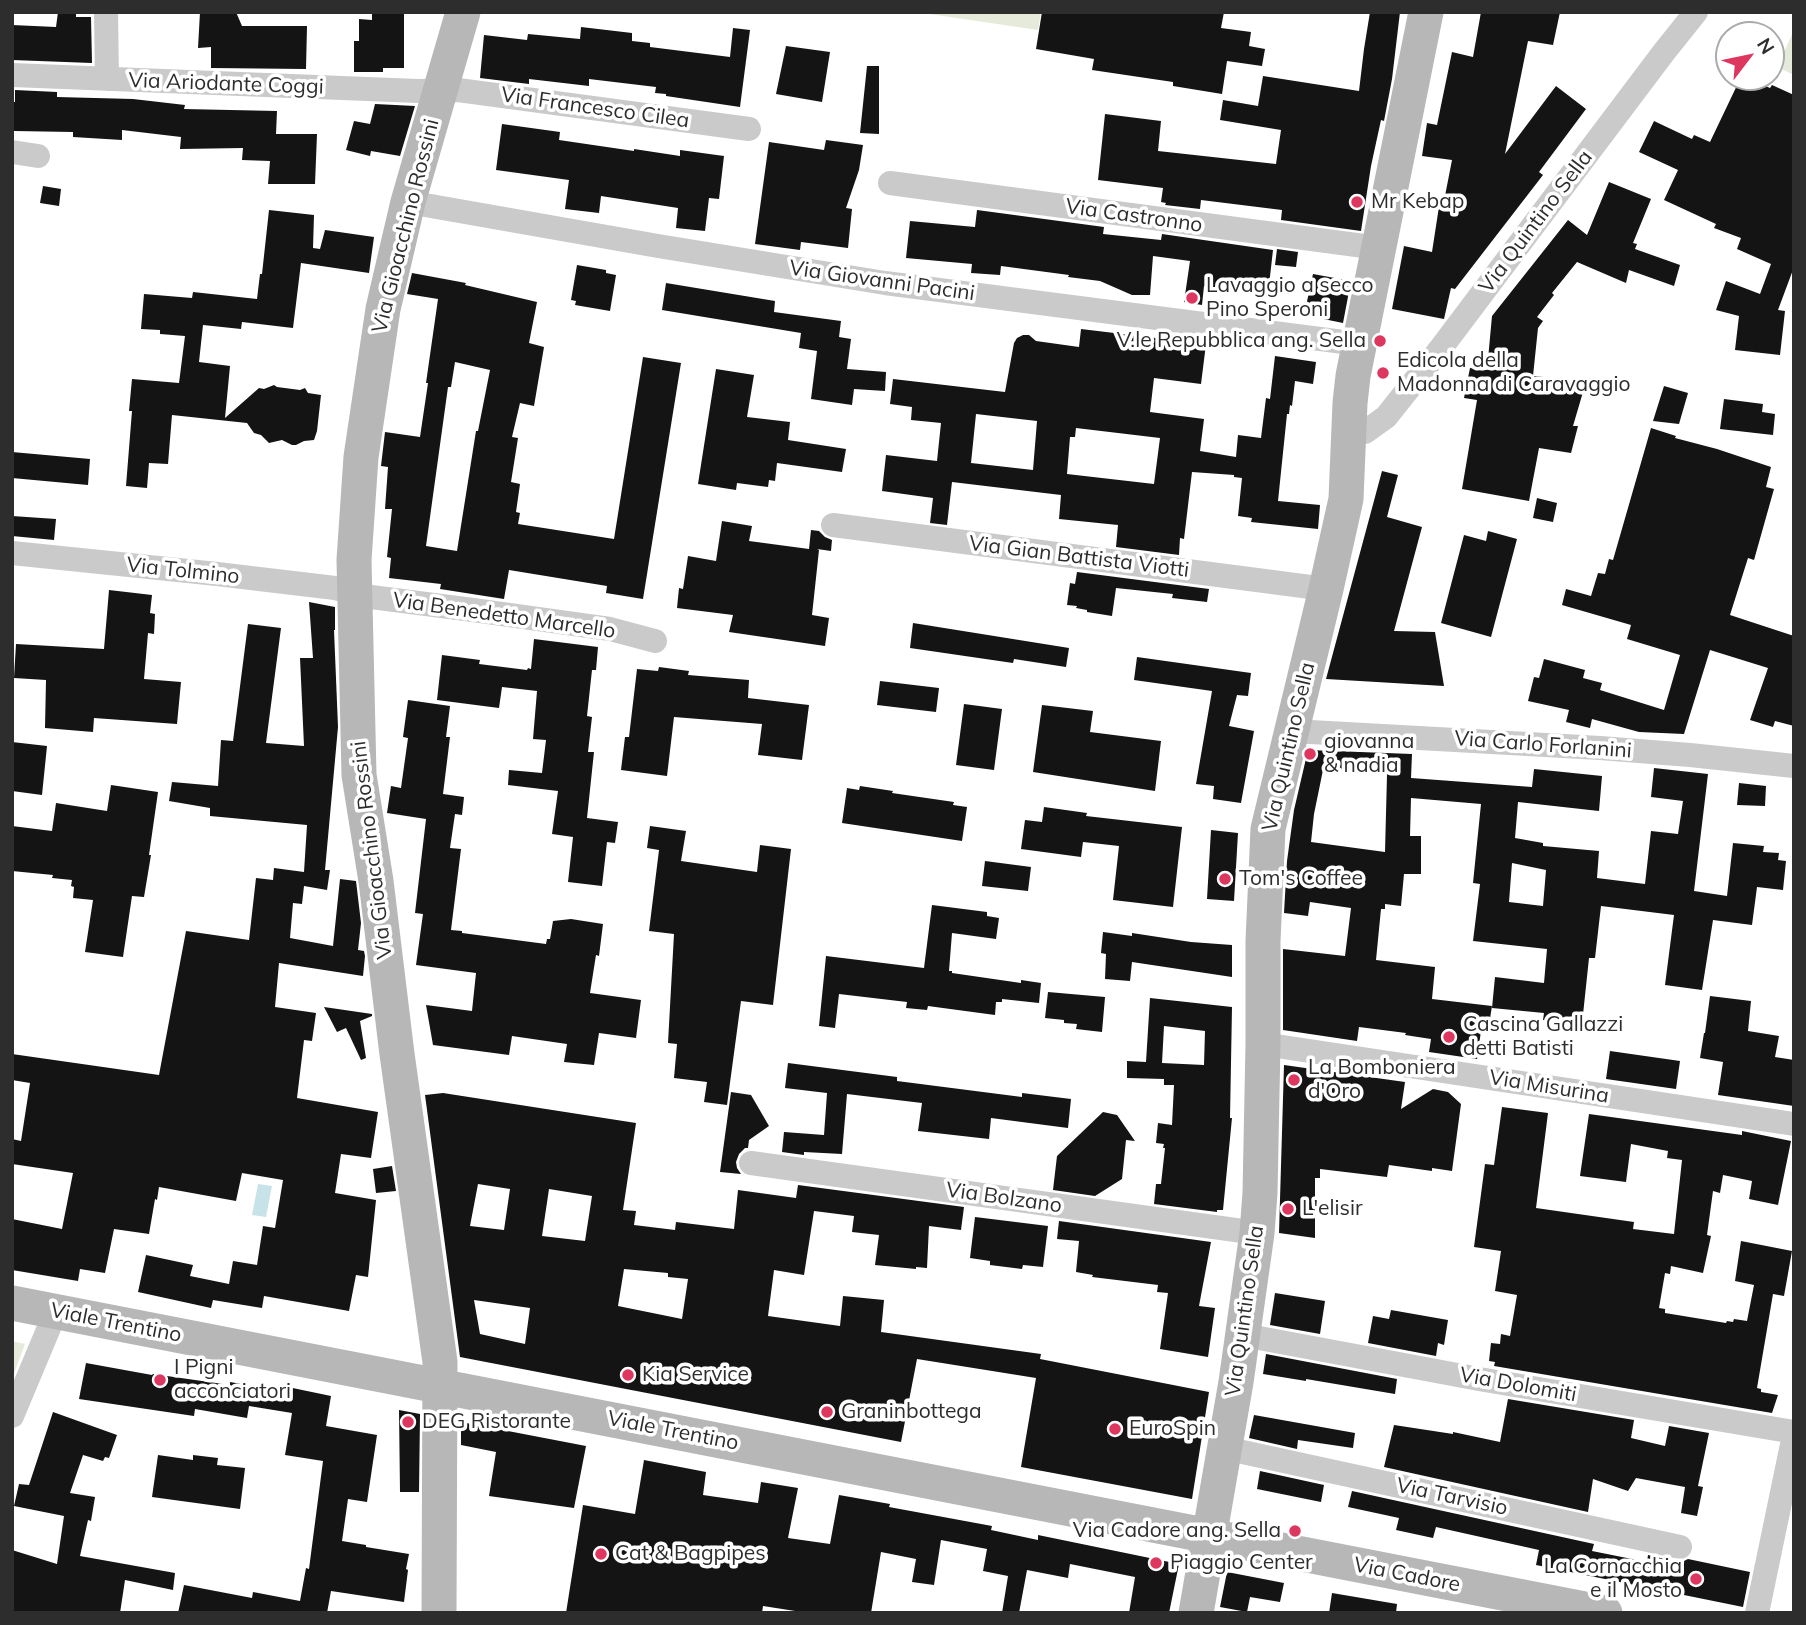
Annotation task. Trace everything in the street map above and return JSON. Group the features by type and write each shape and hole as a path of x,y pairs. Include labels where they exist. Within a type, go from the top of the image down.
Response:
{"street":[{"path":"106,12 107,79"},
{"name":"Via Gioacchino Rossini","path":"439,1613 440,1362 374,867 359,775 355,526 366,418 383,309 408,202 463,12"},
{"path":"1349,432 1350,403 1359,344 1426,12"},
{"name":"Via Quintino Sella","path":"1196,1613 1243,1335 1257,1233 1268,829 1346,499 1349,432 1365,432 1387,417 1696,12"},
{"name":"Via Ariodante Coggi","path":"12,75 440,90"},
{"name":"Via Francesco Cilea","path":"440,90 458,90 749,129"},
{"path":"12,152 38,156"},
{"name":"Via Castronno","path":"890,183 1378,248"},
{"name":"Via Giovanni Pacini","path":"408,202 658,246 886,282 1359,344"},
{"name":"Via Gian Battista Viotti","path":"833,525 1326,589"},
{"name":"Via Tolmino","path":"12,553 217,573 335,588 354,593"},
{"name":"Via Benedetto Marcello","path":"354,593 610,629 655,641"},
{"name":"Via Carlo Forlanini","path":"1292,731 1626,750 1794,766"},
{"name":"Via Misurina","path":"1263,1044 1794,1124"},
{"name":"Via Bolzano","path":"751,1163 1257,1233"},
{"name":"Viale Trentino","path":"12,1303 1209,1536"},
{"path":"14,1408 56,1311"},
{"name":"Via Dolomiti","path":"1243,1335 1794,1434"},
{"path":"1757,1613 1794,1434"},
{"name":"Via Tarvisio","path":"1224,1448 1680,1547"},
{"name":"Via Cadore","path":"1209,1536 1605,1613"}],"shaded area":[{"path":"916,12 1041,12 1038,30"},
{"path":"1794,30 1794,75 1785,71 1785,50"},
{"path":"12,1341 25,1344 12,1379"}],"water":[{"path":"258,1184 272,1186 266,1217 252,1215"}],"building":[{"path":"58,12 76,12 76,17 91,17 92,63 12,60 12,25 56,27"},
{"path":"200,12 236,12 242,26 307,26 306,69 211,68 211,47 198,48"},
{"path":"372,12 404,12 404,68 383,68 383,72 354,72 354,41 359,41 359,19 372,20"},
{"path":"1042,12 1224,12 1221,28 1251,32 1249,46 1265,49 1262,66 1227,61 1222,94 1173,86 1173,82 1092,70 1094,59 1036,49"},
{"path":"1370,12 1400,12 1392,79 1371,166 1361,231 1281,220 1282,210 1201,200 1200,209 1165,205 1166,203 1161,202 1163,188 1098,180 1105,114 1161,121 1158,151 1276,164 1281,130 1220,120 1223,100 1258,106 1263,76 1359,91"},
{"path":"1481,12 1560,12 1553,45 1528,41 1505,154 1556,86 1586,109 1539,172 1543,175 1455,289 1451,288 1444,319 1392,309 1404,246 1432,252 1440,200 1444,201 1452,160 1422,156 1427,123 1437,125 1452,52 1473,57"},
{"path":"581,27 632,33 632,41 650,43 650,47 730,57 733,28 750,30 740,107 666,96 655,93 656,87 589,79 589,86 529,79 529,84 480,78 484,35 527,40 528,34 580,39"},
{"path":"786,46 830,52 822,102 776,94"},
{"path":"867,66 879,66 879,134 860,133"},
{"path":"15,90 57,92 57,97 133,99 185,105 184,109 277,111 276,134 317,134 315,184 268,184 270,161 242,160 243,148 180,149 181,137 122,130 122,140 73,137 73,132 14,131 12,102 15,102"},
{"path":"1734,91 1785,91 1794,95 1794,267 1778,310 1785,311 1780,355 1735,350 1739,316 1716,310 1726,281 1760,294 1771,264 1737,249 1741,238 1714,228 1716,224 1664,200 1678,170 1639,152 1654,121 1692,139 1694,135 1710,142"},
{"path":"375,104 415,106 400,156 371,151 370,156 346,150 354,121 370,124"},
{"path":"502,124 560,132 559,140 634,151 680,156 680,150 724,156 719,199 709,198 705,231 676,228 678,208 601,196 599,213 565,209 569,180 496,170"},
{"path":"826,140 863,145 859,170 846,208 852,209 848,248 801,242 800,250 755,244 769,142 824,150"},
{"path":"1609,182 1651,199 1633,243 1637,244 1635,249 1680,265 1674,286 1629,270 1626,283 1577,262 1537,317 1543,321 1538,328 1533,376 1544,377 1543,381 1583,392 1573,426 1578,426 1571,453 1539,448 1529,501 1462,489 1477,400 1464,398 1470,368 1487,370 1492,316 1568,220 1587,235"},
{"path":"43,186 61,189 59,206 40,203"},
{"path":"269,210 314,215 313,248 320,249 325,230 374,237 369,273 301,263 293,328 242,322 241,329 203,325 199,362 230,366 225,418 259,388 274,385 300,390 305,388 308,393 321,395 314,440 296,445 282,440 269,443 261,435 254,433 247,423 172,415 168,464 149,463 147,488 126,486 132,379 179,383 185,336 141,329 144,294 192,298 193,292 257,299"},
{"path":"977,210 1104,227 1103,234 1161,240 1162,234 1273,250 1268,294 1204,286 1202,305 1184,302 1190,261 1153,256 1150,295 1132,295 1100,281 1068,277 1069,275 1001,266 1000,275 971,273 972,264 906,258 910,221 975,227"},
{"path":"1277,249 1298,252 1296,267 1275,265"},
{"path":"577,265 606,270 606,273 616,275 610,311 575,305 576,301 571,300"},
{"path":"412,273 466,283 465,285 537,302 529,343 544,347 534,406 520,403 512,437 518,438 511,482 520,484 516,512 520,513 518,524 614,539 643,357 681,363 643,599 606,593 607,586 509,570 504,599 440,589 441,584 389,578 391,558 387,557 392,509 385,509 388,467 381,466 385,432 420,437 438,299 407,294","holes":["455,362 490,370 476,431 457,551 426,546 448,387 451,387"]},
{"path":"1313,274 1351,281 1343,323 1304,315"},
{"path":"666,283 775,301 774,312 841,321 839,337 851,339 847,369 886,372 885,391 854,389 852,405 811,399 817,351 799,348 801,333 662,310"},
{"path":"1081,329 1206,344 1201,384 1154,378 1150,412 1204,419 1200,451 1236,457 1238,435 1261,438 1266,398 1270,399 1275,356 1316,362 1313,384 1295,381 1292,406 1290,405 1287,414 1278,501 1320,505 1318,529 1251,522 1252,518 1238,516 1242,478 1234,475 1192,472 1184,539 1180,538 1179,555 1116,547 1118,525 1059,519 1061,495 952,482 947,525 930,523 933,498 882,491 886,455 937,461 941,423 911,420 912,407 890,404 893,379 1005,392 1017,338 1029,335 1036,341 1079,347","holes":["976,414 1037,421 1033,470 971,463","1076,428 1160,438 1154,484 1067,474 1070,437 1075,437"]},
{"path":"716,369 754,375 747,417 790,422 788,440 846,449 842,472 777,463 775,481 769,480 768,487 737,483 736,490 698,484"},
{"path":"1664,386 1688,393 1679,424 1653,421"},
{"path":"1724,399 1763,404 1762,412 1775,414 1773,435 1720,429"},
{"path":"1651,428 1771,467 1766,487 1774,489 1754,560 1748,558 1730,615 1794,636 1794,726 1775,721 1773,727 1750,720 1768,668 1710,650 1684,734 1639,732 1592,719 1590,728 1566,722 1569,710 1528,701 1534,677 1539,678 1544,659 1585,670 1583,678 1602,683 1600,690 1664,710 1680,655 1627,639 1631,625 1562,605 1566,589 1591,596 1598,573 1605,574 1609,559 1613,560"},
{"path":"12,452 90,459 88,485 12,478"},
{"path":"1382,471 1398,475 1387,517 1422,527 1394,631 1435,632 1444,686 1326,679"},
{"path":"1537,498 1557,503 1553,522 1533,518"},
{"path":"12,516 56,519 54,540 12,536"},
{"path":"722,521 752,526 749,541 809,549 811,530 819,531 832,540 831,551 817,549 812,615 829,618 825,646 729,632 733,615 677,608 679,588 683,589 688,556 716,561"},
{"path":"1488,531 1517,539 1491,637 1441,623 1464,535 1486,541"},
{"path":"1077,572 1209,589 1207,602 1172,598 1173,594 1116,588 1112,616 1087,612 1076,608 1077,606 1067,605 1070,583 1075,584"},
{"path":"109,590 152,595 150,613 155,614 154,634 148,633 144,679 181,682 177,724 94,718 93,732 45,728 46,680 14,678 16,644 104,649"},
{"path":"309,602 335,607 338,727 325,870 330,870 327,890 304,886 302,904 293,903 290,938 333,946 340,879 356,881 361,923 358,950 364,951 365,956 363,976 279,963 275,1007 316,1013 312,1041 304,1040 297,1098 378,1112 371,1158 341,1154 335,1193 376,1200 368,1277 356,1275 349,1311 264,1296 262,1308 213,1300 211,1308 138,1292 146,1255 193,1265 190,1276 229,1284 233,1261 257,1265 263,1226 275,1228 283,1180 242,1173 236,1201 159,1187 149,1234 114,1229 105,1273 80,1269 78,1281 12,1270 12,1219 62,1229 73,1173 12,1164 12,1139 21,1141 30,1083 12,1080 12,1054 159,1075 186,931 249,940 256,878 273,880 274,868 304,872 307,825 210,816 210,808 169,801 172,782 218,786 221,740 233,741 248,624 281,628 266,743 304,746 300,658 313,658"},
{"path":"913,623 1069,648 1066,667 1014,659 1013,663 910,648"},
{"path":"534,639 598,647 596,670 592,670 587,716 592,717 588,752 594,752 587,818 618,822 615,843 607,842 602,886 568,882 573,837 552,834 558,791 508,785 509,770 542,773 546,740 533,739 537,691 502,687 499,708 437,700 442,655 480,660 479,664 527,670 531,669"},
{"path":"1137,657 1251,673 1248,696 1237,695 1229,726 1254,731 1241,803 1213,799 1214,786 1196,784 1212,691 1134,680"},
{"path":"659,667 689,671 688,675 749,680 748,698 809,705 802,760 758,755 762,724 674,717 667,776 621,770 625,737 629,737 637,669 658,671"},
{"path":"880,681 939,688 936,712 877,705"},
{"path":"408,700 450,706 446,737 450,737 443,794 464,797 462,815 455,814 450,848 461,849 451,930 546,944 547,939 550,939 553,921 571,919 603,924 590,993 641,1000 636,1038 599,1033 594,1065 564,1062 567,1044 512,1036 509,1055 433,1045 426,1005 472,1011 476,973 416,965 423,914 415,913 426,819 387,813 391,786 401,788 408,738 403,737"},
{"path":"964,704 1002,709 994,770 956,765"},
{"path":"1042,705 1093,711 1090,732 1161,741 1155,791 1033,772"},
{"path":"12,742 47,746 42,795 12,791"},
{"path":"1308,750 1412,754 1411,778 1532,787 1534,769 1602,776 1599,811 1518,802 1515,838 1543,843 1543,846 1599,851 1597,878 1645,884 1651,831 1678,834 1683,801 1651,797 1654,768 1708,774 1694,891 1727,896 1733,843 1764,846 1763,852 1779,853 1778,860 1786,861 1783,890 1757,887 1752,925 1713,920 1702,990 1665,985 1674,915 1601,906 1595,958 1589,958 1582,1024 1543,1020 1544,1013 1492,1008 1495,977 1544,983 1547,949 1473,941 1480,884 1473,883 1481,804 1411,798 1410,836 1421,836 1421,874 1404,874 1401,906 1385,904 1385,909 1381,909 1376,960 1435,967 1432,999 1492,1006 1489,1025 1482,1024 1477,1059 1429,1052 1431,1039 1405,1035 1406,1033 1359,1027 1357,1041 1283,1030 1283,949 1345,956 1351,908 1310,902 1308,916 1284,913 1294,810","holes":["1323,770 1387,775 1385,852 1311,842","1512,863 1546,870 1543,906 1509,902"]},
{"path":"1739,783 1766,786 1765,806 1737,805"},
{"path":"111,785 158,792 144,897 132,896 123,957 85,952 93,900 73,898 72,880 52,878 53,875 12,871 12,826 52,831 56,803 107,811"},
{"path":"860,786 954,802 953,805 967,807 962,841 842,823 847,788 859,790"},
{"path":"1044,807 1087,813 1086,816 1182,827 1173,907 1113,900 1119,846 1083,842 1081,857 1021,849 1025,820 1042,822"},
{"path":"650,826 686,831 681,861 757,872 760,845 791,849 773,1005 741,1001 727,1105 704,1102 707,1082 674,1078 677,1044 668,1043 674,934 649,931 659,850 647,848"},
{"path":"1211,830 1238,833 1234,901 1207,899"},
{"path":"985,861 1031,867 1028,891 982,886"},
{"path":"932,905 987,912 987,916 999,918 996,939 952,933 949,971 1021,983 1021,980 1041,983 1039,1003 1002,999 1002,1002 996,1002 995,1015 928,1006 927,1010 906,1008 907,1002 839,994 835,1028 819,1026 826,956 924,968"},
{"path":"1103,932 1232,945 1232,977 1132,962 1130,981 1105,979 1106,954 1101,953"},
{"path":"1048,992 1105,997 1102,1032 1076,1029 1077,1024 1045,1018"},
{"path":"1710,996 1751,1001 1748,1031 1779,1036 1775,1057 1794,1060 1794,1106 1718,1095 1723,1062 1700,1058"},
{"path":"1150,998 1232,1007 1232,1118 1223,1210 1217,1212 1154,1204 1156,1184 1161,1184 1165,1148 1164,1144 1156,1143 1158,1123 1172,1125 1174,1085 1164,1085 1164,1079 1127,1078 1127,1061 1146,1062","holes":["1164,1026 1205,1031 1204,1065 1162,1063"]},
{"path":"324,1007 372,1014 360,1021 366,1058 361,1060 346,1028 337,1032"},
{"path":"1610,1051 1680,1061 1676,1089 1606,1079"},
{"path":"788,1063 897,1077 897,1081 1022,1097 1022,1093 1071,1099 1068,1128 991,1118 989,1139 918,1131 922,1103 847,1094 842,1154 804,1152 804,1155 782,1152 784,1132 824,1135 827,1093 785,1088"},
{"path":"1284,1065 1405,1082 1401,1109 1433,1089 1448,1092 1461,1104 1452,1171 1389,1165 1387,1177 1320,1169 1320,1178 1315,1178 1315,1238 1279,1233"},
{"path":"731,1092 751,1095 769,1126 749,1140 748,1148 739,1154 736,1162 741,1174 720,1172"},
{"path":"443,1093 636,1123 623,1210 636,1211 634,1225 675,1230 676,1222 734,1229 738,1190 796,1198 798,1185 964,1207 961,1230 929,1226 927,1268 916,1269 875,1265 879,1235 852,1232 854,1216 814,1211 804,1275 774,1270 768,1316 840,1326 843,1296 884,1300 881,1332 1041,1354 1040,1359 1209,1392 1192,1499 1021,1467 1036,1378 917,1359 901,1442 460,1357 425,1095","holes":["478,1184 510,1189 504,1230 470,1226","549,1189 592,1196 585,1241 542,1236","624,1269 668,1273 668,1277 688,1279 682,1319 618,1306","474,1300 530,1308 525,1344 480,1334"]},
{"path":"1502,1107 1548,1113 1536,1208 1634,1222 1633,1229 1674,1234 1682,1160 1667,1158 1668,1151 1631,1144 1626,1182 1580,1176 1589,1114 1742,1135 1742,1131 1791,1141 1778,1205 1749,1199 1752,1181 1723,1175 1720,1193 1713,1191 1707,1235 1711,1236 1703,1273 1671,1266 1670,1274 1665,1273 1659,1308 1665,1309 1665,1313 1726,1323 1733,1322 1734,1319 1747,1321 1754,1285 1735,1281 1741,1241 1792,1251 1784,1296 1773,1294 1757,1388 1761,1389 1761,1392 1778,1395 1772,1413 1494,1366 1495,1362 1489,1361 1491,1343 1500,1344 1501,1334 1510,1336 1517,1295 1495,1291 1501,1251 1474,1247 1485,1164 1494,1165"},
{"path":"1103,1112 1117,1115 1135,1141 1126,1140 1122,1179 1095,1196 1053,1190 1057,1156"},
{"path":"392,1166 396,1191 376,1193 373,1169"},
{"path":"975,1217 1048,1226 1043,1267 1023,1265 1022,1269 990,1265 990,1261 970,1258"},
{"path":"1059,1221 1211,1242 1199,1306 1215,1308 1208,1357 1160,1349 1168,1293 1157,1292 1158,1285 1092,1277 1093,1275 1076,1272 1079,1241 1057,1239"},
{"path":"1275,1293 1325,1301 1320,1334 1270,1325"},
{"path":"1391,1310 1448,1320 1444,1345 1438,1343 1436,1356 1368,1343 1373,1316 1389,1319"},
{"path":"1266,1354 1397,1379 1395,1394 1263,1374"},
{"path":"86,1363 152,1375 230,1385 230,1382 281,1391 283,1386 331,1396 326,1426 377,1435 367,1502 348,1499 342,1541 409,1554 404,1602 331,1591 327,1613 178,1613 184,1585 252,1598 253,1592 300,1601 306,1568 309,1569 323,1461 285,1455 292,1413 249,1406 247,1418 195,1409 194,1416 79,1399"},
{"path":"1508,1399 1634,1420 1631,1438 1665,1446 1669,1426 1709,1433 1698,1486 1703,1487 1697,1516 1681,1513 1685,1487 1636,1478 1628,1491 1593,1479 1588,1512 1384,1467 1394,1425 1453,1432 1500,1442"},
{"path":"399,1410 420,1414 419,1492 400,1492"},
{"path":"53,1412 117,1435 109,1458 105,1457 103,1461 83,1455 70,1493 95,1497 80,1556 175,1573 173,1590 125,1580 120,1613 12,1613 12,1550 57,1564 64,1516 14,1506 19,1484 29,1485"},
{"path":"1254,1415 1355,1433 1353,1448 1298,1440 1297,1449 1249,1438"},
{"path":"461,1422 586,1446 574,1508 489,1496 496,1452 461,1445"},
{"path":"158,1455 193,1460 193,1455 218,1458 217,1465 245,1468 240,1509 152,1497"},
{"path":"644,1460 706,1472 703,1495 758,1503 761,1482 798,1488 788,1538 830,1544 839,1495 992,1526 991,1530 1038,1540 1038,1535 1179,1564 1169,1613 1129,1613 1135,1577 1070,1564 1068,1578 1027,1570 1019,1613 1002,1613 1008,1576 983,1571 987,1549 941,1540 934,1585 912,1582 916,1559 881,1552 871,1613 808,1613 763,1606 762,1613 566,1613 583,1505 635,1514"},
{"path":"1260,1471 1324,1485 1321,1502 1257,1489"},
{"path":"1352,1491 1594,1544 1592,1551 1647,1562 1648,1555 1677,1562 1688,1559 1750,1572 1743,1607 1536,1565 1539,1550 1436,1527 1433,1538 1396,1530 1399,1518 1348,1507"},
{"path":"1227,1572 1284,1583 1280,1602 1250,1597 1247,1612 1220,1607"},
{"path":"1332,1593 1397,1604 1396,1613 1329,1613"}],"place":[{"name":"Mr Kebap","path":"1357,202"},
{"name":"Lavaggio a secco Pino Speroni","path":"1192,298"},
{"name":"V.le Repubblica ang. Sella","path":"1380,341"},
{"name":"Edicola della Madonna di Caravaggio","path":"1383,373"},
{"name":"giovanna & nadia","path":"1310,754"},
{"name":"Tom's Coffee","path":"1225,879"},
{"name":"Cascina Gallazzi detti Batisti","path":"1449,1037"},
{"name":"La Bomboniera d'Oro","path":"1294,1080"},
{"name":"L'elisir","path":"1288,1209"},
{"name":"Kia Service","path":"628,1375"},
{"name":"I Pigni acconciatori","path":"160,1380"},
{"name":"Graninbottega","path":"827,1412"},
{"name":"DEG Ristorante","path":"408,1422"},
{"name":"EuroSpin","path":"1115,1429"},
{"name":"Via Cadore ang. Sella","path":"1295,1531"},
{"name":"Cat & Bagpipes","path":"601,1554"},
{"name":"Piaggio Center","path":"1156,1563"},
{"name":"La Cornacchia e il Mosto","path":"1696,1579"}]}
